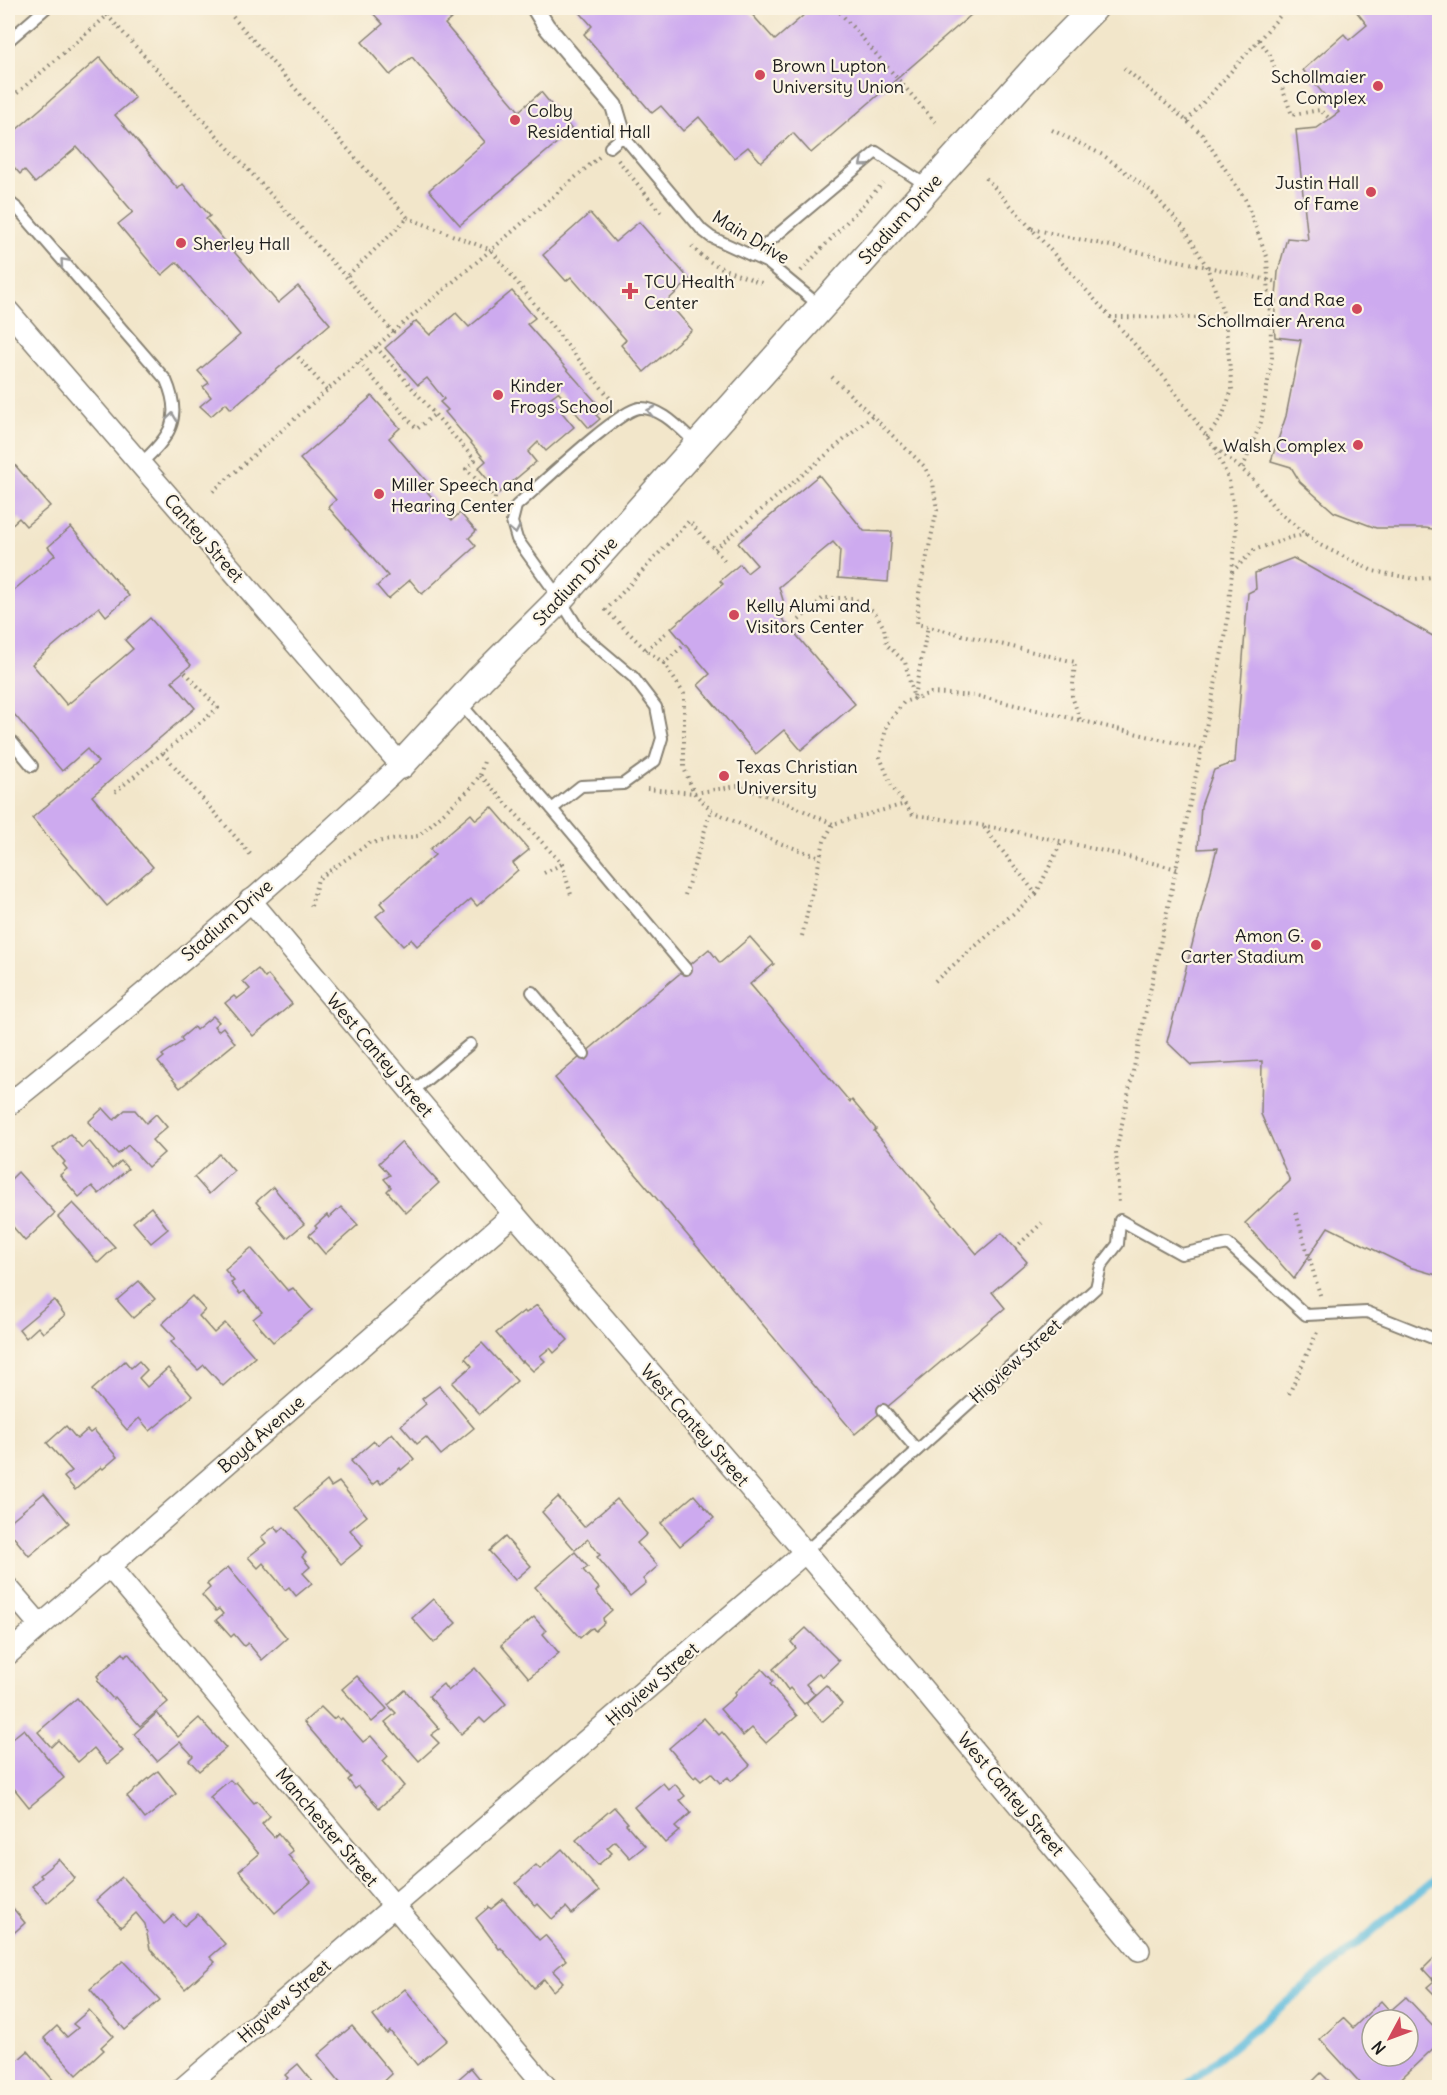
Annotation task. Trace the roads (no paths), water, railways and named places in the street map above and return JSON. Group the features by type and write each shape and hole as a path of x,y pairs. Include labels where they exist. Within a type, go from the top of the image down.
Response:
{"street":[{"path":"536,8 552,34 614,106 616,141"},
{"name":"Stadium Drive","path":"8,1105 73,1053 329,832 401,765 560,599 1038,65 1094,8"},
{"name":"Cantey Street","path":"8,311 401,765"},
{"name":"West Cantey Street","path":"250,900 514,1214 921,1687 1139,1950"},
{"name":"Boyd Avenue","path":"8,1654 514,1214"},
{"name":"Higview Street","path":"183,2088 804,1552"},
{"name":"Manchester Street","path":"108,1565 546,2088"},
{"path":"8,1588 40,1625"}],"lane":[{"path":"8,41 46,8"},
{"name":"Main Drive","path":"616,141 702,230 711,237 768,263 821,307"},
{"path":"752,256 876,152 928,187"},
{"path":"8,201 27,219 165,380 172,396 174,413 170,430 162,444 140,464"},
{"path":"552,809 581,786 623,784 655,761 662,738 656,707 633,677 581,633 517,539 512,522 516,506 618,417 640,408 662,414 697,445"},
{"path":"459,702 686,969"},
{"path":"8,737 32,766"},
{"path":"532,992 584,1054"},
{"path":"412,1092 470,1044"},
{"name":"Higview Street","path":"804,1552 1096,1288 1101,1266 1118,1244 1120,1220 1181,1254 1228,1244 1306,1315 1367,1312 1440,1341"},
{"path":"883,1410 917,1450"}],"waterway":[{"path":"1183,2088 1440,1875"}],"place":[{"name":"Brown Lupton University Union","path":"760,75"},
{"name":"Schollmaier Complex","path":"1378,86"},
{"name":"Colby Residential Hall","path":"515,120"},
{"name":"Justin Hall of Fame","path":"1371,192"},
{"name":"Sherley Hall","path":"181,243"},
{"name":"TCU Health Center","path":"630,291"},
{"name":"Ed and Rae Schollmaier Arena","path":"1357,309"},
{"name":"Kinder Frogs School","path":"498,395"},
{"name":"Walsh Complex","path":"1358,445"},
{"name":"Miller Speech and Hearing Center","path":"379,494"},
{"name":"Kelly Alumi and Visitors Center","path":"734,615"},
{"name":"Texas Christian University","path":"724,776"},
{"name":"Amon G. Carter Stadium","path":"1316,945"}]}
